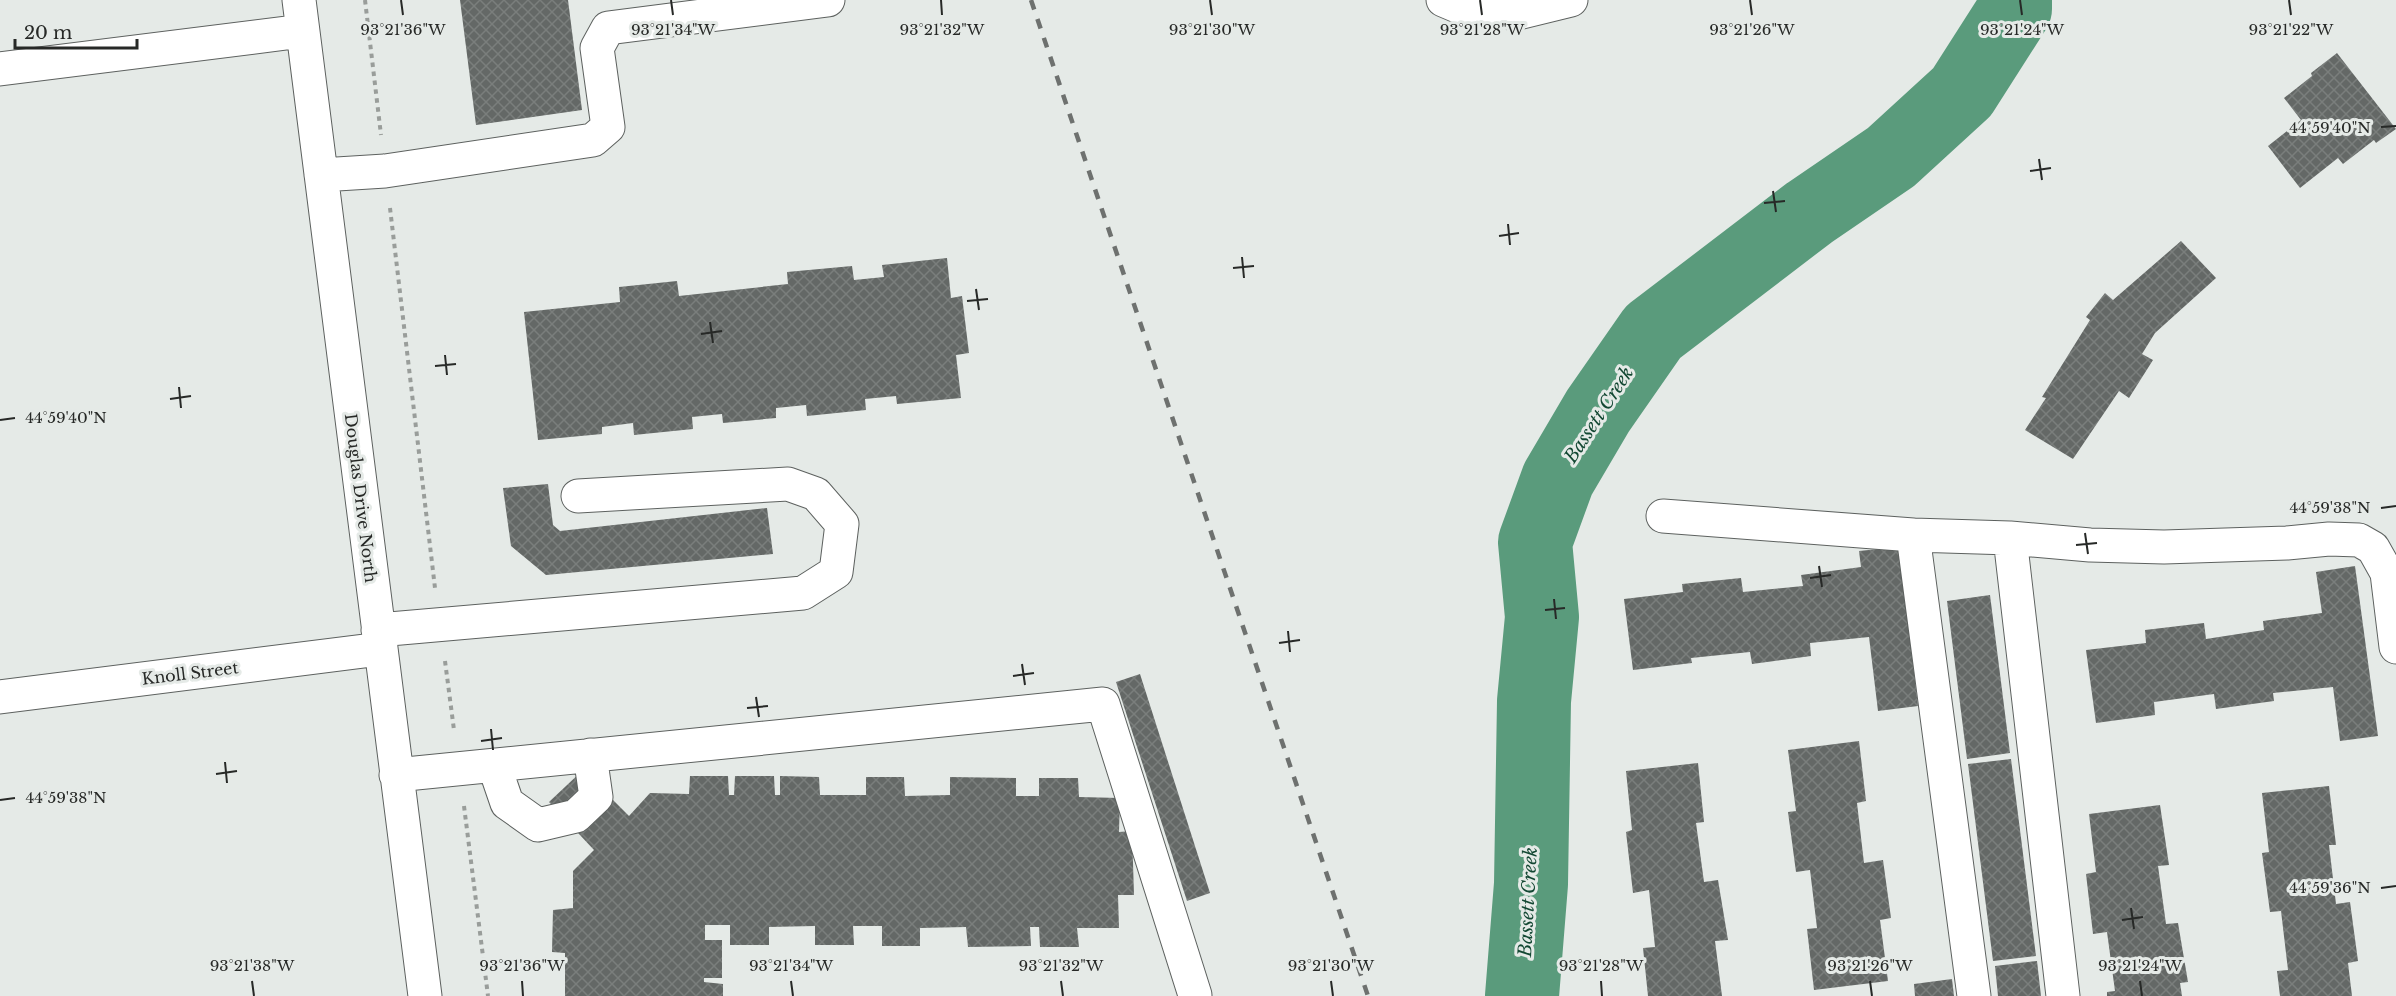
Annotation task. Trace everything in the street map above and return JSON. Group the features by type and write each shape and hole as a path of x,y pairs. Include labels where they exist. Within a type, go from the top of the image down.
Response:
{"street":[{"path":"321,175 385,171 593,140 608,127 597,48 608,28 828,0"},
{"path":"1443,0 1469,11 1518,13 1571,0"},
{"path":"0,69 301,16"},
{"name":"Douglas Drive North","path":"301,16 425,996"},
{"name":"Knoll Street","path":"0,698 379,639 440,623 803,592 836,572 842,524 816,494 788,484 578,496"},
{"path":"1663,516 1913,535 2010,538 2100,545 2164,547 2287,543 2329,539 2359,540 2373,548 2387,573 2396,647"},
{"path":"1913,535 1974,996"},
{"path":"2010,538 2063,996"},
{"path":"396,775 1103,704 1195,995"},
{"path":"494,765 507,803 538,825 576,816 596,797 590,756"}],"path":[{"path":"365,0 440,623 488,996"}],"building":[{"path":"460,0 568,0 582,110 476,125"},
{"path":"2337,53 2396,129 2376,143 2374,140 2343,164 2338,158 2300,188 2268,146 2301,120 2284,98"},
{"path":"2181,241 2216,278 2155,333 2142,354 2153,360 2129,398 2119,391 2073,459 2025,430 2046,398 2042,397 2090,320 2086,317 2105,293 2113,300"},
{"path":"947,258 951,298 962,296 969,353 956,355 961,398 897,404 896,396 865,399 866,410 807,416 806,405 776,408 776,418 723,423 722,414 692,417 693,429 634,435 633,423 602,427 602,434 538,440 524,312 620,302 619,287 677,281 679,296 788,284 787,272 852,266 854,280 884,277 882,265"},
{"path":"548,484 553,525 560,531 767,508 773,554 546,575 511,546 503,488"},
{"path":"1899,547 1918,706 1878,711 1869,637 1810,643 1811,656 1752,664 1750,652 1691,658 1692,663 1633,670 1624,599 1683,592 1682,584 1741,578 1743,592 1803,586 1801,575 1861,567 1859,551"},
{"path":"2355,566 2378,736 2340,741 2333,687 2273,693 2274,701 2216,709 2214,694 2154,702 2155,715 2096,723 2086,650 2146,643 2145,630 2204,623 2206,639 2264,630 2263,621 2322,613 2316,572"},
{"path":"1990,595 2010,753 1967,759 1947,601"},
{"path":"1140,674 1210,893 1187,901 1116,682"},
{"path":"1859,741 1866,801 1857,803 1864,863 1883,860 1891,918 1880,920 1888,981 1814,990 1807,929 1817,928 1810,870 1796,872 1788,812 1796,811 1788,750"},
{"path":"2011,759 2036,956 1993,961 1968,764"},
{"path":"1698,763 1704,822 1696,823 1704,882 1718,880 1728,940 1715,941 1722,996 1648,996 1643,948 1655,947 1649,890 1633,893 1626,832 1632,830 1626,771"},
{"path":"583,770 629,816 650,793 689,794 690,776 728,776 729,795 734,795 735,776 774,776 775,795 780,795 780,776 819,777 820,795 866,795 866,777 904,777 905,796 950,795 950,777 1016,778 1016,796 1039,796 1039,778 1078,778 1079,797 1120,798 1119,832 1132,831 1134,895 1118,895 1119,928 1077,928 1079,947 1040,947 1039,927 1030,927 1031,946 968,947 966,927 920,928 920,946 882,946 882,926 853,926 854,945 815,945 815,926 769,927 769,945 730,945 730,925 705,925 705,940 722,940 722,978 704,978 704,982 723,984 723,996 565,996 565,953 552,952 553,910 573,908 573,871 594,850 549,802"},
{"path":"2329,786 2336,845 2329,845 2336,904 2350,902 2358,961 2348,963 2352,996 2280,996 2277,971 2288,970 2281,911 2270,912 2262,853 2269,852 2262,793"},
{"path":"2160,805 2169,865 2158,866 2166,924 2178,923 2188,982 2180,983 2182,996 2107,996 2107,992 2115,991 2107,932 2093,934 2086,874 2096,872 2089,814"},
{"path":"2037,961 2041,996 1998,996 1995,966"},
{"path":"1952,979 1954,996 1915,996 1914,984"}],"waterway":[{"name":"Bassett Creek","path":"1522,996 1531,884 1534,701 1542,617 1535,542 1558,479 1598,411 1653,332 1809,213 1891,157 1962,92 2015,9 2015,0"}],"railway":[{"path":"1031,0 1368,996"}]}
